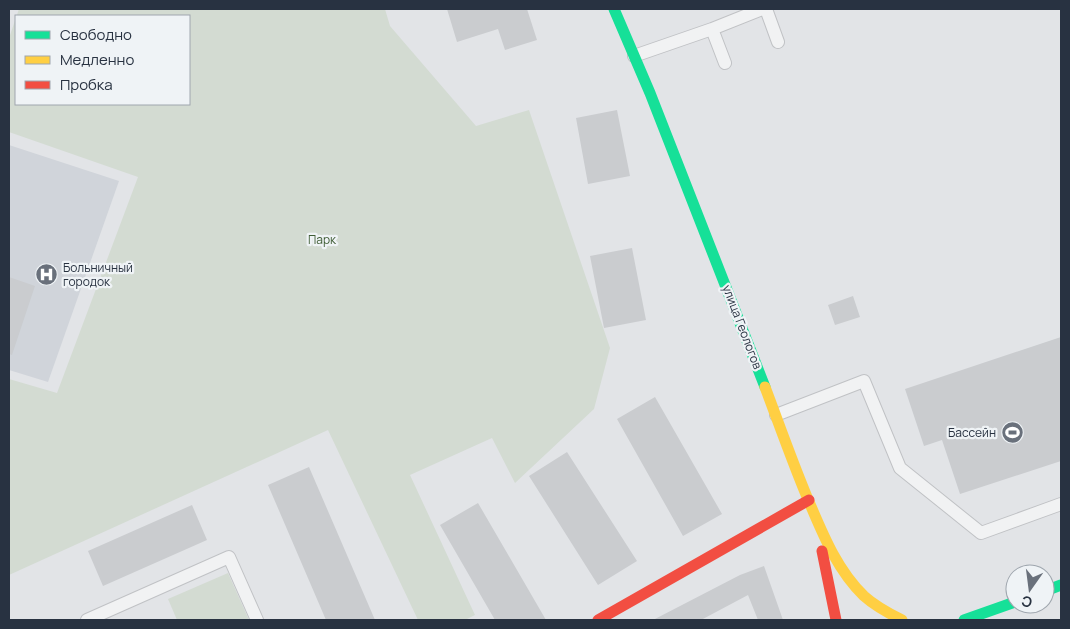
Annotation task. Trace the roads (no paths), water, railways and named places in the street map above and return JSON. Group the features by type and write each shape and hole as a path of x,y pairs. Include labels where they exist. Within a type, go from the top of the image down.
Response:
{"street":[{"name":"улица Геологов","path":"614,9 827,542 845,577 874,606 882,612 902,620"},
{"path":"598,620 809,500"},
{"path":"814,513 836,620"},
{"path":"964,620 1005,606"}],"lane":[{"path":"634,56 764,9 778,42"},
{"path":"712,29 725,63"},
{"path":"776,415 864,381 900,468 980,532 1061,504"},
{"path":"87,620 229,557 257,620"}],"place":[{"name":"Больничный городок","path":"47,275"},
{"name":"Бассейн","path":"1012,433"}],"park label":[{"name":"Парк","path":"322,240"}]}
